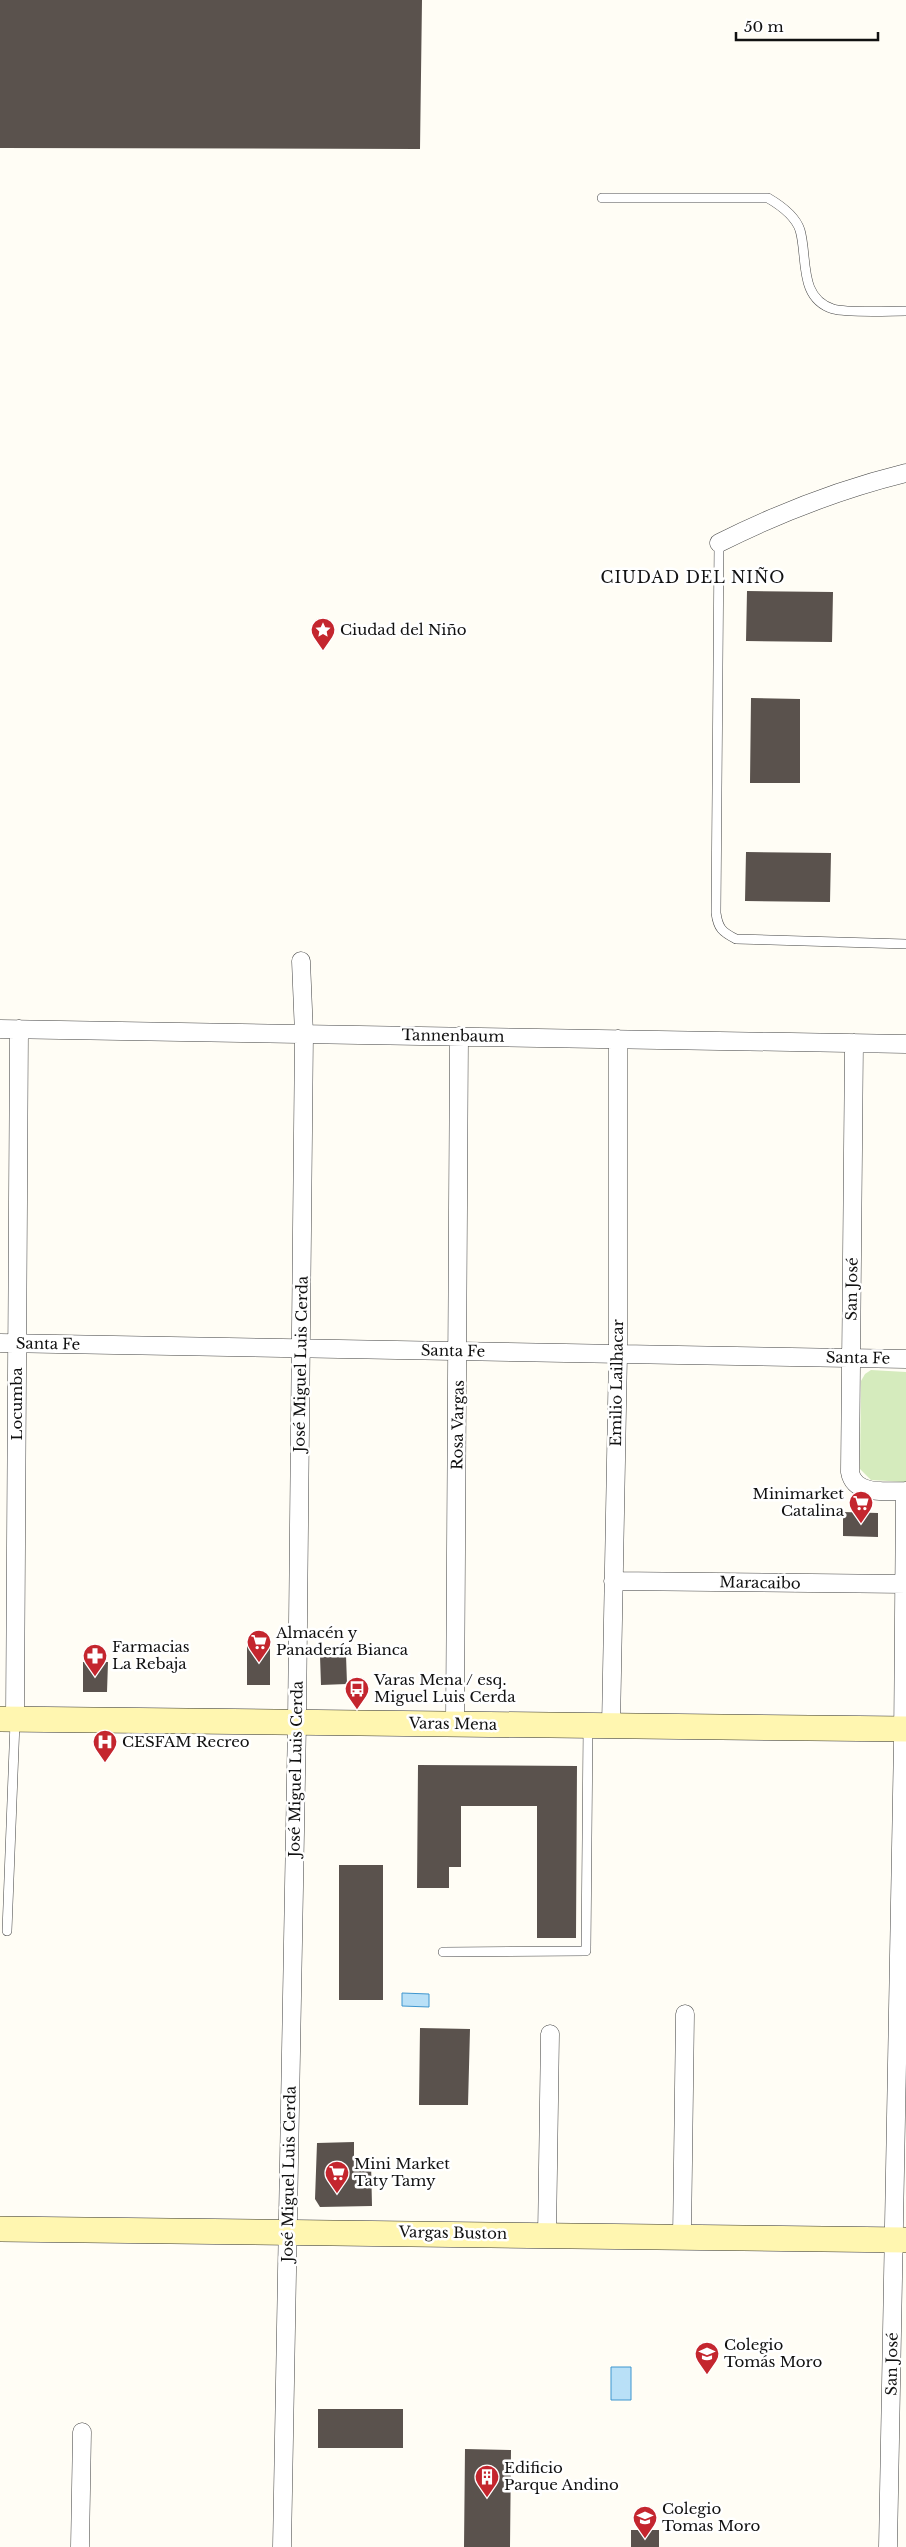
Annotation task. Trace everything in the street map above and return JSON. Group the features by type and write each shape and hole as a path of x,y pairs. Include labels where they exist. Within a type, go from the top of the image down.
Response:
{"street":[{"path":"719,543 767,519 824,498 906,473"},
{"name":"José Miguel Luis Cerda","path":"282,2547 297,1722 304,1034 301,961"},
{"name":"Tannenbaum","path":"0,1029 906,1044"},
{"name":"Locumba","path":"7,1719 9,1344 19,1029"},
{"name":"Rosa Vargas","path":"455,1724 459,1036"},
{"name":"Emilio Lailhacar","path":"600,1726 613,1581 618,1354 618,1039"},
{"name":"San José","path":"854,1043 851,1476 863,1488 905,1491 905,1729 900,2240 888,2547"},
{"name":"Santa Fe","path":"9,1344 906,1359"},
{"name":"Maracaibo","path":"613,1581 905,1584"},
{"name":"Varas Mena","path":"7,1719 905,1729"},
{"path":"682,2237 685,2014"},
{"path":"547,2235 550,2034"},
{"name":"Vargas Buston","path":"0,2229 288,2231 900,2240"},
{"path":"80,2547 82,2432"}],"lane":[{"path":"602,198 768,198 784,208 799,228 807,282 812,294 822,304 834,310 906,311"},
{"path":"719,543 716,913 718,926 723,933 736,939 906,944"},
{"path":"6,1931 7,1719"},
{"path":"443,1952 586,1950 600,1726"}],"green space":[{"path":"871,1370 906,1372 906,1482 871,1480 860,1469 861,1381 865,1374"}],"water":[{"path":"402,1993 429,1994 429,2007 402,2006"},
{"path":"611,2367 631,2367 631,2400 611,2400"}],"building":[{"path":"0,0 422,0 420,149 0,148"},
{"path":"747,591 833,592 832,642 746,641"},
{"path":"751,698 800,699 800,783 750,783"},
{"path":"746,852 831,853 830,902 745,901"},
{"name":"Minimarket Catalina","path":"843,1512 878,1513 878,1537 843,1536"},
{"name":"Almacén y Panadería Bianca","path":"247,1641 270,1641 270,1685 247,1685"},
{"path":"346,1655 347,1684 321,1685 320,1656"},
{"name":"Farmacias La Rebaja","path":"83,1662 108,1662 107,1692 83,1692"},
{"path":"418,1765 577,1766 576,1938 537,1938 537,1806 461,1806 461,1867 449,1867 449,1888 417,1888"},
{"path":"339,1865 383,1865 383,2000 339,2000"},
{"path":"420,2028 470,2029 468,2105 419,2105"},
{"path":"354,2142 354,2162 371,2162 372,2206 320,2207 315,2199 317,2143"},
{"path":"318,2409 403,2409 403,2448 318,2448"},
{"name":"Edificio Parque Andino","path":"465,2449 511,2450 510,2547 464,2547"},
{"name":"Colegio Tomas Moro","path":"631,2530 659,2530 659,2547 631,2547"}],"place":[{"name":"Ciudad del Niño","path":"323,651"},
{"name":"Minimarket Catalina","path":"861,1524"},
{"name":"Almacén y Panadería Bianca","path":"259,1663"},
{"name":"Farmacias La Rebaja","path":"95,1677"},
{"name":"Varas Mena / esq. Miguel Luis Cerda","path":"357,1710"},
{"name":"CESFAM Recreo","path":"105,1763"},
{"name":"Mini Market Taty Tamy","path":"337,2194"},
{"name":"Colegio Tomás Moro","path":"707,2375"},
{"name":"Edificio Parque Andino","path":"487,2498"},
{"name":"Colegio Tomas Moro","path":"645,2539"}],"district":[{"name":"CIUDAD DEL NIÑO","path":"693,577"}]}
